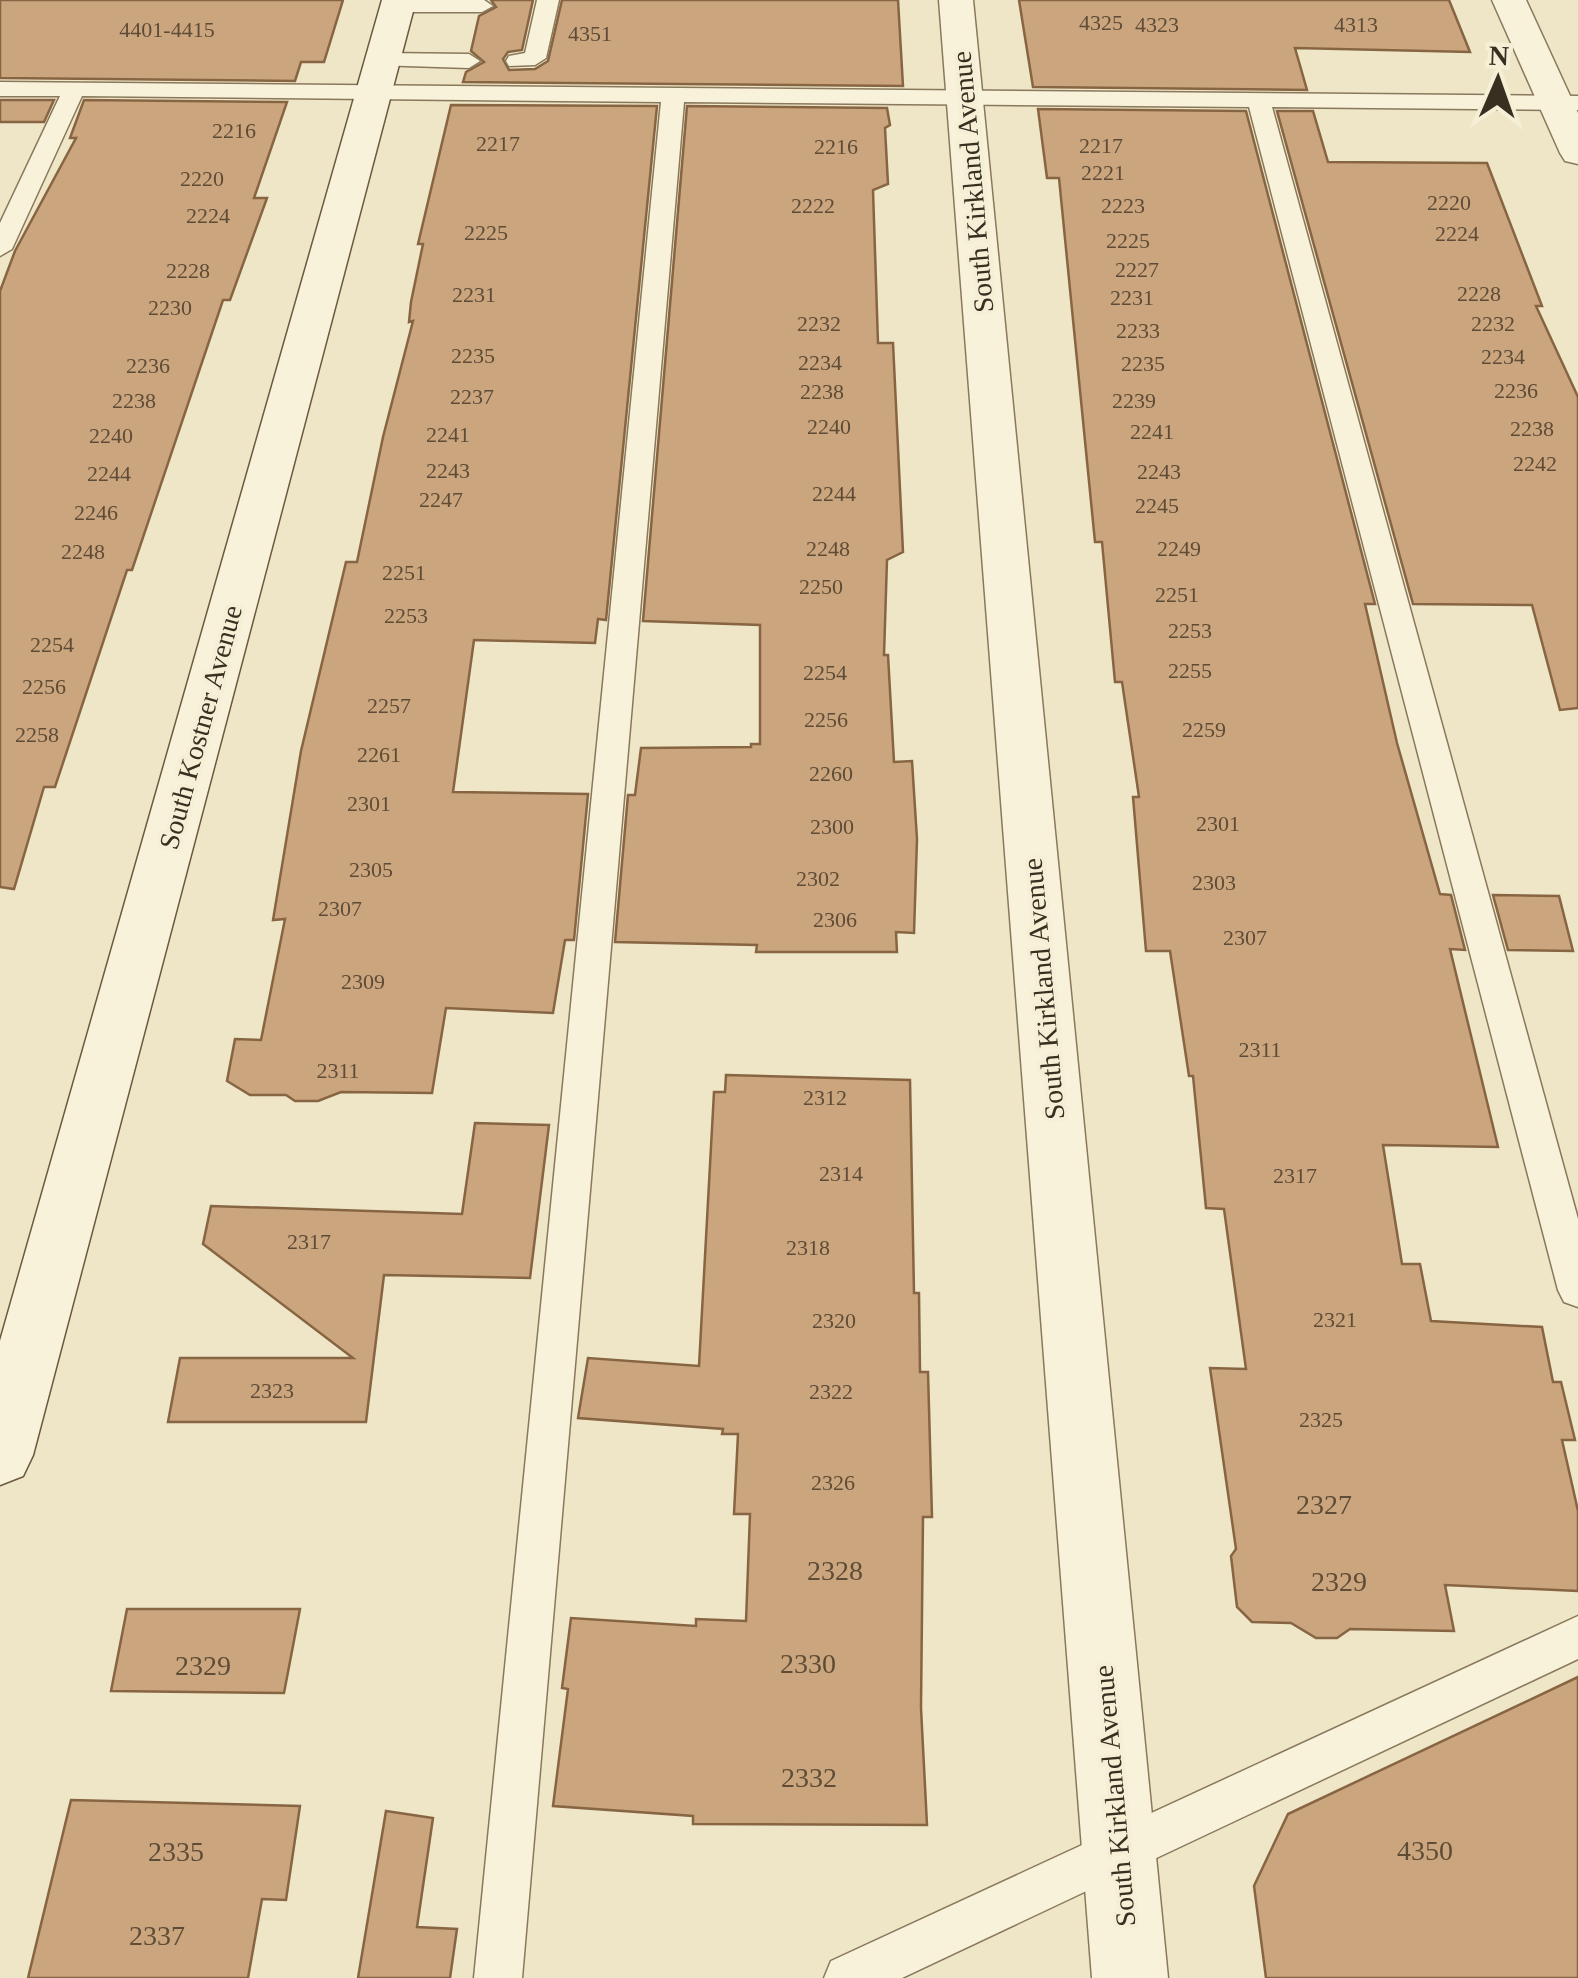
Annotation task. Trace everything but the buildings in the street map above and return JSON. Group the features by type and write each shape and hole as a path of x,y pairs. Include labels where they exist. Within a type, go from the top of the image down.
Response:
{"street":[{"name":"South Kirkland Avenue","path":"956,0 1130,1978"},
{"path":"1509,0 1567,103 1578,154"},
{"name":"South Kostner Avenue","path":"0,1455 399,3"}],"lane":[{"path":"399,3 466,33"},
{"path":"379,75 466,33"},
{"path":"0,89 74,90 379,75 673,94 1567,103"},
{"path":"0,249 74,90"},
{"path":"498,1978 673,94"},
{"path":"1258,100 1578,1290"},
{"path":"848,1978 1578,1637"}]}
